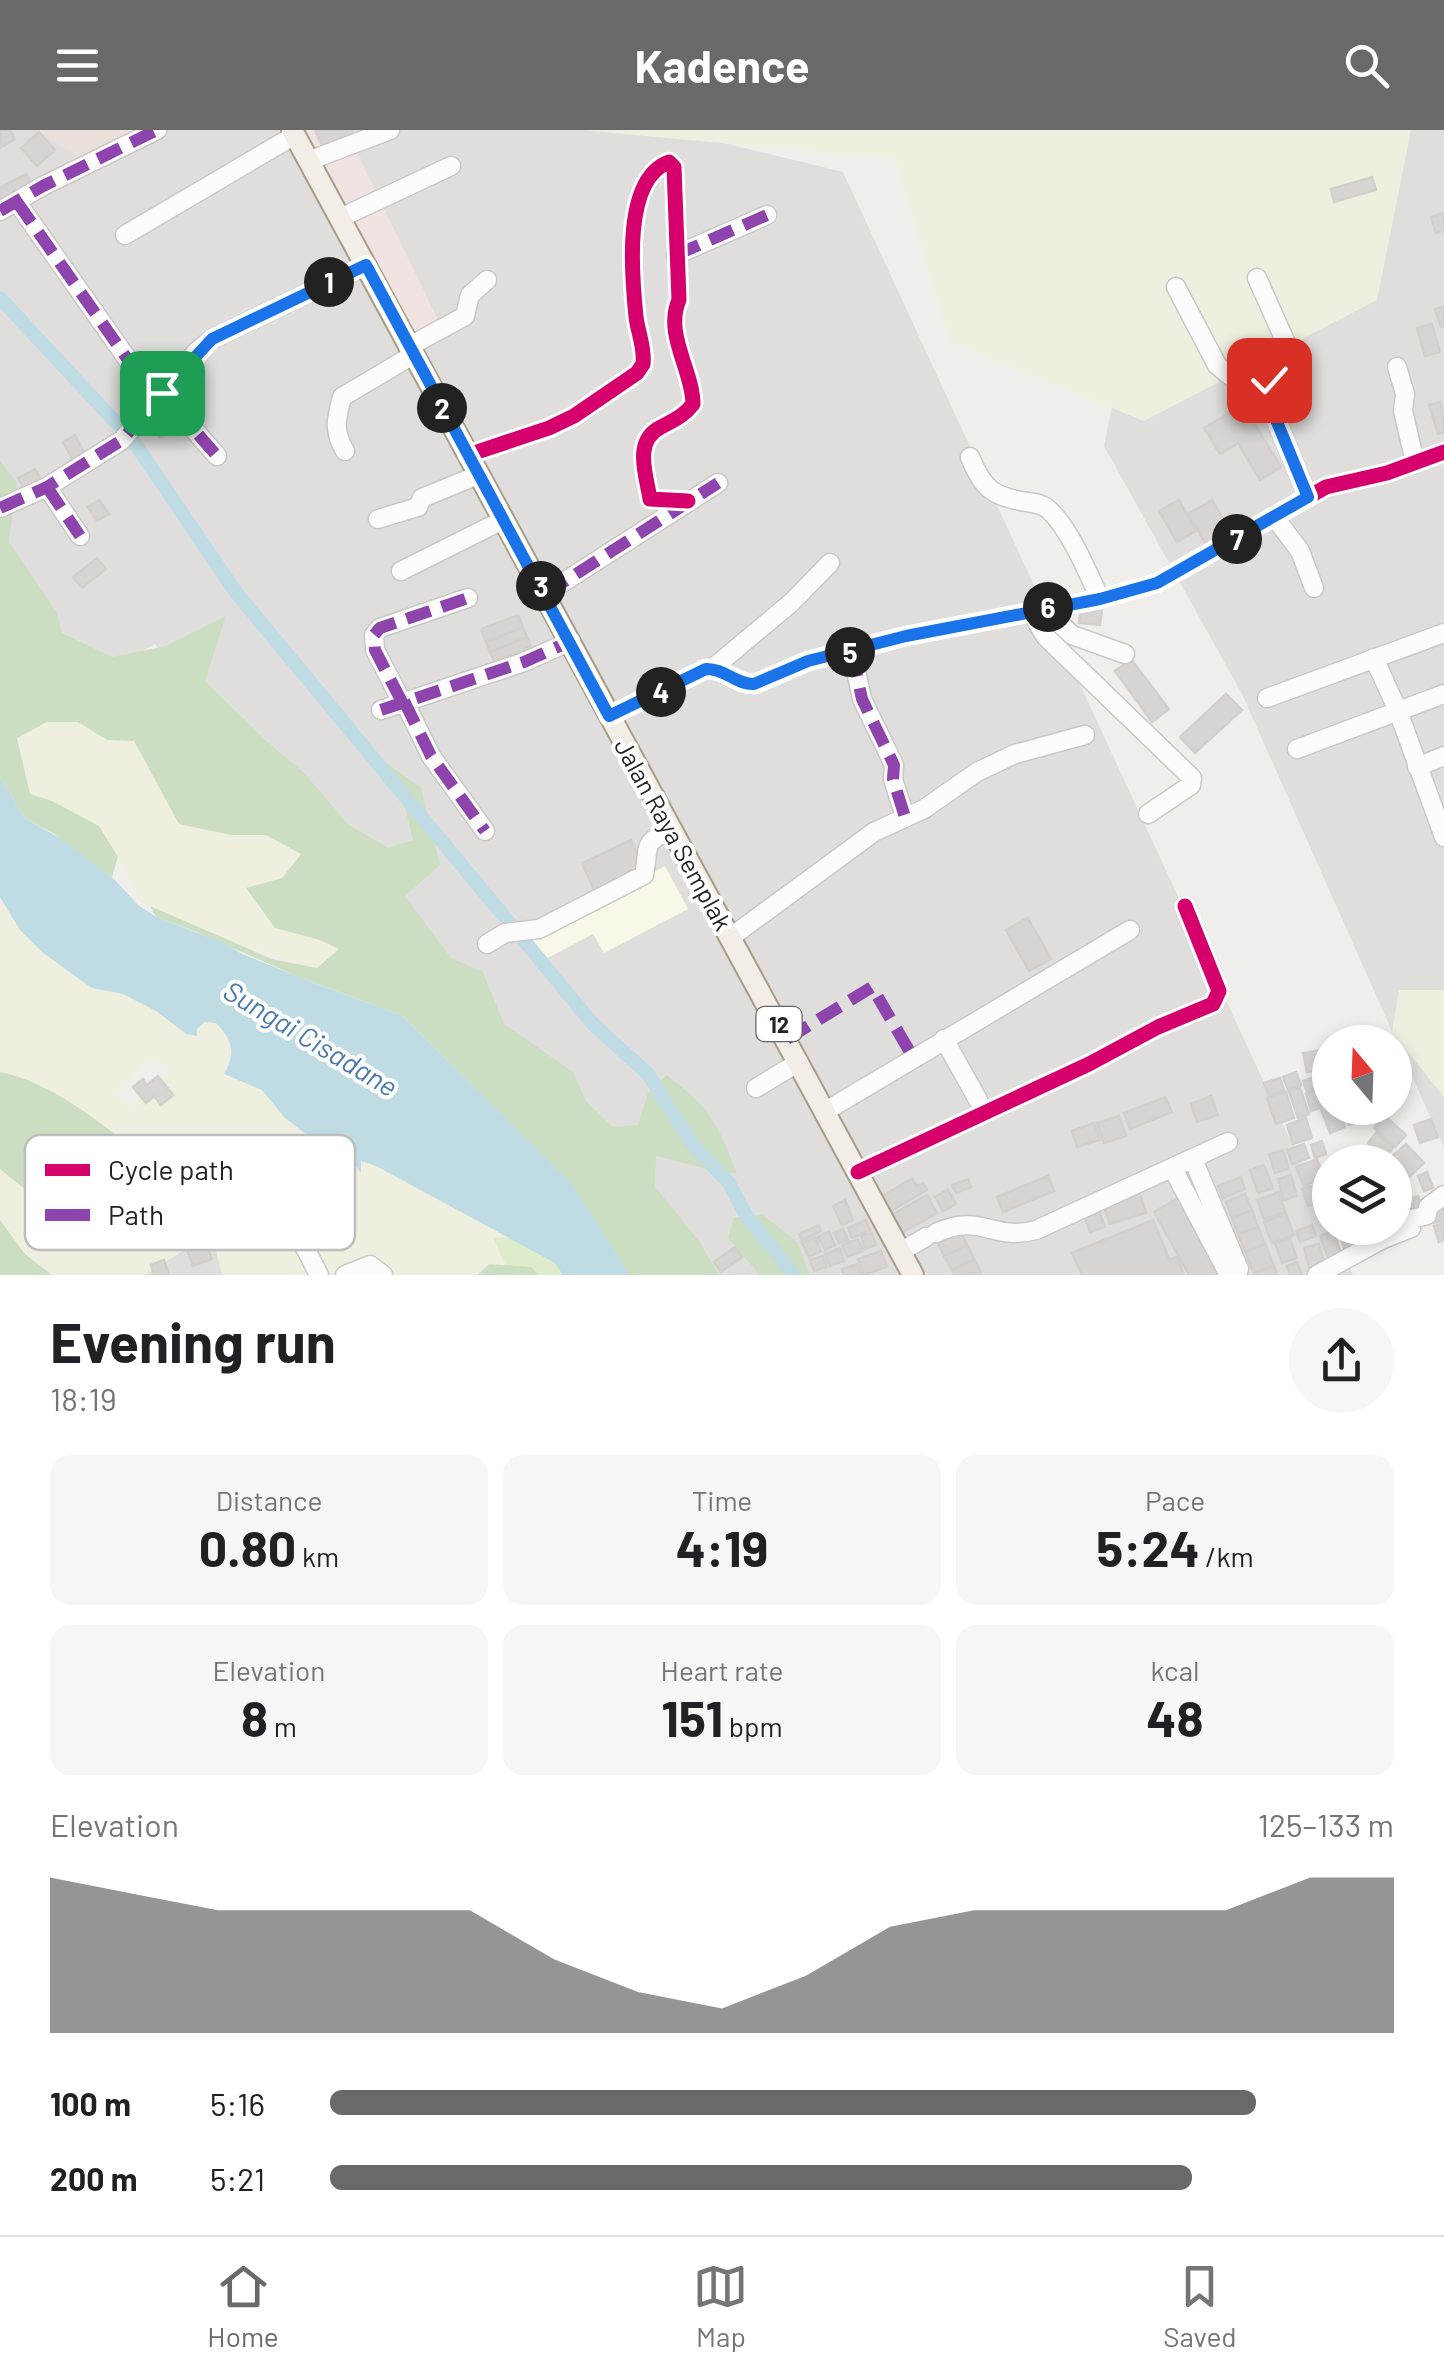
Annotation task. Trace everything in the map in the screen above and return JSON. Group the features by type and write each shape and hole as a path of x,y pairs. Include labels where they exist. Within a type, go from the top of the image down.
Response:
{"main road":[{"name":"Jalan Raya Semplak","path":"293,132 913,1275"}],"street":[{"path":"0,211 157,130"},
{"path":"308,161 390,130"},
{"path":"125,235 293,132"},
{"path":"468,455 574,416 637,373 644,356 636,318 632,226 652,174 669,162 674,167 676,330 693,404 686,413 651,433 643,453 650,499 688,501"},
{"path":"340,218 451,166"},
{"path":"18,202 133,367 162,393 217,456"},
{"path":"676,255 767,215"},
{"path":"0,508 47,487 125,434 212,339 366,265"},
{"path":"1257,278 1295,363 1264,386"},
{"path":"345,451 336,436 335,423 342,397 465,316 470,295 487,280"},
{"path":"1176,288 1217,365 1230,376 1264,386"},
{"path":"1397,367 1415,462"},
{"path":"1264,386 1308,497"},
{"path":"713,668 754,684 808,661 954,624 1100,599 1157,583 1326,487 1444,452"},
{"path":"970,457 984,486 1000,496 1034,502 1049,510 1084,564 1100,599"},
{"path":"378,520 418,506 422,498 478,475"},
{"path":"545,594 718,483"},
{"path":"47,487 80,536"},
{"path":"1274,518 1300,550 1314,588"},
{"path":"401,571 503,520"},
{"path":"609,716 713,668 792,602 830,563"},
{"path":"468,598 380,628 374,634 376,650 431,756 486,831"},
{"path":"1036,610 1072,634 1125,654"},
{"path":"1036,610 1046,637 1192,778 1190,785 1148,814"},
{"path":"1267,698 1444,633"},
{"path":"381,710 524,662 571,641"},
{"path":"852,652 862,699 894,765 893,779 905,817"},
{"path":"1374,658 1440,815 1444,837"},
{"path":"1297,750 1444,694"},
{"path":"731,937 874,832 924,809 977,772 1014,754 1085,735"},
{"path":"1417,766 1444,756"},
{"path":"487,944 505,934 539,929 644,875 646,846 670,830"},
{"path":"858,1172 1213,1004 1219,991 1185,906"},
{"path":"824,1112 1130,930"},
{"path":"944,1039 978,1100"},
{"path":"756,1088 800,1062"},
{"path":"900,1252 931,1235 967,1224 1010,1235 1036,1230 1228,1142"},
{"path":"1193,1159 1239,1269 1237,1275"},
{"path":"1173,1168 1229,1275"},
{"path":"1318,1275 1411,1228 1412,1219 1426,1215 1428,1207 1444,1196"},
{"path":"306,1250 318,1275"},
{"path":"345,1275 370,1265 383,1275"}],"shaded area":[{"path":"0,130 670,130 843,172 1312,1186 1312,1245 1339,1245 1353,1275 610,1275 155,644 118,664 64,648 0,529"},
{"path":"37,130 160,130 115,151 78,157"},
{"path":"305,130 346,130 439,322 413,332"},
{"path":"1272,130 1444,130 1444,1148 1412,1076 1412,1025 1389,1025 1242,694 1104,446 1124,348"},
{"path":"665,866 688,909 604,953 593,934 542,961 529,937"},
{"path":"168,1250 226,1250 227,1275 125,1275"}],"green space":[{"path":"581,130 1411,130 1377,300 1144,421 950,342 895,159"},
{"path":"0,461 17,483 9,542 56,611 62,633 112,657 166,646 226,616 205,681 304,773 348,824 388,848 413,840 405,807 367,749 421,788 440,865 405,896 451,958 483,972 504,1024 573,1072 586,1101 613,1127 638,1125 648,1093 667,1075 694,1098 717,1128 737,1173 656,1156 655,1187 699,1241 719,1275 630,1275 572,1184 403,1016 156,917 150,906 272,959 317,968 339,949 275,928 246,888 282,878 301,854 266,835 231,835 179,824 134,741 107,740 78,722 47,722 17,738 30,794 99,826 118,857 112,877 54,834 25,818 0,777"},
{"path":"89,706 311,860 351,942 328,975 168,919 147,906 140,901 117,857 14,780 5,746 32,715"},
{"path":"0,905 184,1024 185,1034 191,1017 221,1015 553,1250 545,1275 222,1275 216,1250 355,1250 355,1135 91,1135 0,1088","holes":["147,1059 170,1068 131,1107 117,1096"]},
{"path":"1399,990 1444,990 1444,1097 1412,1057 1412,1025 1393,1025"},
{"path":"0,1072 48,1089 116,1135 25,1135 25,1189 0,1169"},
{"path":"0,1158 25,1162 25,1250 184,1250 145,1275 45,1275 0,1238"},
{"path":"763,1215 797,1242 810,1275 760,1275 728,1238 734,1217"},
{"path":"0,1220 25,1254 52,1275 0,1275"},
{"path":"546,1237 575,1275 531,1275 508,1270 493,1238"},
{"path":"489,1264 531,1267 539,1275 478,1275"}],"water":[{"name":"Sungai Cisadane","path":"0,777 25,818 63,840 112,877 138,905 156,917 403,1016 572,1184 630,1275 563,1275 555,1263 376,1166 361,1161 361,1173 355,1165 355,1135 307,1135 285,1118 262,1090 224,1074 231,1047 216,1023 205,1022 197,1029 197,1036 186,1034 156,1011 123,994 92,988 43,953 20,930 0,897"}],"building":[{"path":"0,130 10,130 15,139 0,148"},
{"path":"315,130 352,130 355,137 324,150"},
{"path":"39,132 55,150 37,166 21,148"},
{"path":"26,174 33,187 0,204 0,188"},
{"path":"1372,177 1376,190 1334,202 1331,189"},
{"path":"1444,213 1444,231 1436,233 1431,217"},
{"path":"1444,306 1444,326 1441,327 1435,309"},
{"path":"1432,324 1440,352 1425,356 1417,328"},
{"path":"1441,402 1444,432 1438,434 1429,405"},
{"path":"1243,405 1281,467 1260,480 1238,443 1220,454 1204,428"},
{"path":"171,407 179,430 160,437 152,414"},
{"path":"75,435 86,456 74,462 63,442"},
{"path":"35,469 43,483 26,493 18,478"},
{"path":"99,500 109,514 97,521 88,507"},
{"path":"1179,500 1196,531 1177,542 1159,511"},
{"path":"1212,500 1231,532 1207,546 1188,514"},
{"path":"97,558 106,569 82,588 73,577"},
{"path":"1081,607 1102,610 1100,625 1079,623"},
{"path":"518,615 523,627 486,642 481,629"},
{"path":"523,627 527,637 490,652 486,642"},
{"path":"527,637 531,646 494,661 490,652"},
{"path":"531,646 535,656 498,671 494,661"},
{"path":"1131,659 1169,709 1152,722 1115,671"},
{"path":"1226,694 1242,710 1195,753 1180,737"},
{"path":"631,840 645,870 595,892 582,863"},
{"path":"1028,918 1051,959 1029,971 1006,930"},
{"path":"1312,1052 1312,1071 1307,1072 1303,1053"},
{"path":"1296,1072 1301,1085 1288,1090 1283,1077"},
{"path":"158,1076 173,1095 161,1105 154,1096 146,1103 133,1087 143,1079 147,1085"},
{"path":"1280,1078 1284,1090 1269,1096 1264,1083"},
{"path":"1312,1078 1312,1090 1307,1092 1303,1081"},
{"path":"1300,1088 1309,1114 1298,1118 1289,1092"},
{"path":"1286,1092 1294,1118 1276,1124 1267,1098"},
{"path":"1312,1092 1312,1111 1311,1111 1306,1094"},
{"path":"1211,1096 1218,1115 1197,1122 1191,1104"},
{"path":"1165,1097 1172,1112 1130,1129 1124,1113"},
{"path":"1119,1116 1126,1136 1104,1143 1097,1123"},
{"path":"1306,1118 1312,1138 1293,1144 1287,1125"},
{"path":"1431,1119 1438,1137 1420,1143 1414,1125"},
{"path":"1094,1123 1100,1140 1077,1147 1072,1131"},
{"path":"1327,1125 1344,1125 1345,1127 1330,1133"},
{"path":"1395,1125 1406,1135 1393,1145 1374,1128"},
{"path":"1376,1133 1390,1145 1370,1145"},
{"path":"1304,1144 1309,1158 1292,1164 1287,1150"},
{"path":"1283,1150 1289,1169 1275,1173 1269,1154"},
{"path":"1412,1150 1424,1163 1412,1174"},
{"path":"1312,1161 1312,1183 1304,1186 1296,1167"},
{"path":"1264,1165 1273,1188 1258,1193 1250,1170"},
{"path":"1427,1172 1433,1188 1424,1191 1418,1176"},
{"path":"1291,1175 1297,1196 1284,1200 1278,1179"},
{"path":"1048,1176 1054,1191 1003,1212 997,1197"},
{"path":"1241,1177 1245,1189 1223,1198 1218,1186"},
{"path":"912,1179 917,1186 923,1183 927,1190 884,1215 875,1200"},
{"path":"968,1179 971,1187 956,1193 952,1185"},
{"path":"1312,1186 1312,1205 1308,1206 1302,1189"},
{"path":"948,1190 956,1204 943,1211 935,1197"},
{"path":"1279,1192 1285,1212 1264,1219 1257,1200"},
{"path":"1140,1194 1146,1213 1110,1224 1104,1206"},
{"path":"1245,1194 1252,1210 1232,1218 1226,1202"},
{"path":"927,1195 937,1213 896,1236 886,1218"},
{"path":"1418,1196 1424,1212 1412,1216 1412,1198"},
{"path":"1178,1198 1220,1275 1189,1275 1154,1212"},
{"path":"845,1200 853,1220 842,1225 833,1206"},
{"path":"1444,1203 1444,1220 1434,1223 1429,1207"},
{"path":"1252,1210 1258,1227 1238,1234 1232,1218"},
{"path":"1099,1211 1105,1227 1090,1232 1084,1216"},
{"path":"1286,1214 1294,1235 1272,1243 1264,1222"},
{"path":"866,1220 870,1230 852,1238 848,1228"},
{"path":"1153,1220 1169,1259 1177,1257 1184,1275 1082,1275 1072,1253"},
{"path":"1444,1223 1444,1240 1439,1242 1434,1226"},
{"path":"819,1225 821,1231 802,1240 799,1234"},
{"path":"1312,1225 1312,1238 1300,1242 1296,1231"},
{"path":"1258,1227 1265,1244 1245,1252 1238,1234"},
{"path":"843,1229 848,1240 839,1243 834,1233"},
{"path":"829,1231 835,1245 825,1250 818,1237"},
{"path":"961,1232 967,1245 944,1256 938,1243"},
{"path":"872,1233 876,1245 865,1249 861,1236"},
{"path":"815,1237 821,1251 809,1257 802,1243"},
{"path":"1290,1238 1297,1258 1282,1263 1275,1243"},
{"path":"858,1239 863,1251 847,1257 842,1245"},
{"path":"1265,1244 1274,1266 1254,1273 1245,1252"},
{"path":"967,1245 974,1259 952,1270 944,1256"},
{"path":"1319,1245 1325,1265 1310,1270 1304,1248"},
{"path":"1323,1245 1338,1245 1343,1258 1330,1263"},
{"path":"1343,1245 1357,1245 1359,1249 1346,1254"},
{"path":"735,1247 742,1257 721,1272 714,1262"},
{"path":"840,1248 844,1261 830,1266 825,1254"},
{"path":"187,1250 208,1250 212,1259 193,1266"},
{"path":"881,1251 887,1267 864,1275 858,1259"},
{"path":"823,1256 827,1267 814,1271 810,1260"},
{"path":"974,1259 981,1273 954,1275 952,1270"},
{"path":"164,1260 169,1275 154,1275 151,1265"},
{"path":"1297,1262 1302,1275 1290,1275 1287,1266"},
{"path":"857,1264 861,1275 844,1275 842,1269"},
{"path":"1274,1266 1277,1275 1254,1275 1254,1273"}],"waterway":[{"path":"0,298 134,442 235,591 593,1024 648,1074 692,1144 729,1183 746,1215 794,1275"}],"marked path":[{"path":"0,211 157,130"},
{"path":"17,202 133,367 162,393 217,456"},
{"path":"676,255 767,215"},
{"path":"0,508 47,487 122,440 197,351 212,339 366,265"},
{"path":"545,594 718,483"},
{"path":"47,487 80,536"},
{"path":"402,702 375,650 374,635 380,628 468,598"},
{"path":"381,710 524,662 571,641"},
{"path":"852,652 862,699 894,765 893,779 905,817"},
{"path":"404,701 431,756 485,831"},
{"path":"787,1039 872,987 914,1059"}],"cycle path":[{"path":"468,455 574,416 637,373 643,358 634,300 633,231 643,188 654,172 669,162 674,167 679,300 675,326 693,404 652,433 644,449 644,469 650,499 688,501"},
{"path":"609,716 706,669 755,684 808,661 906,636 1100,599 1157,583 1326,487 1387,473 1444,452"},
{"path":"858,1172 1213,1004 1219,991 1185,906"}],"route":[{"path":"162,393 212,339 366,265 609,716 706,669 713,668 754,684 808,661 906,636 1100,599 1157,583 1308,497 1263,388 1269,380"}]}
